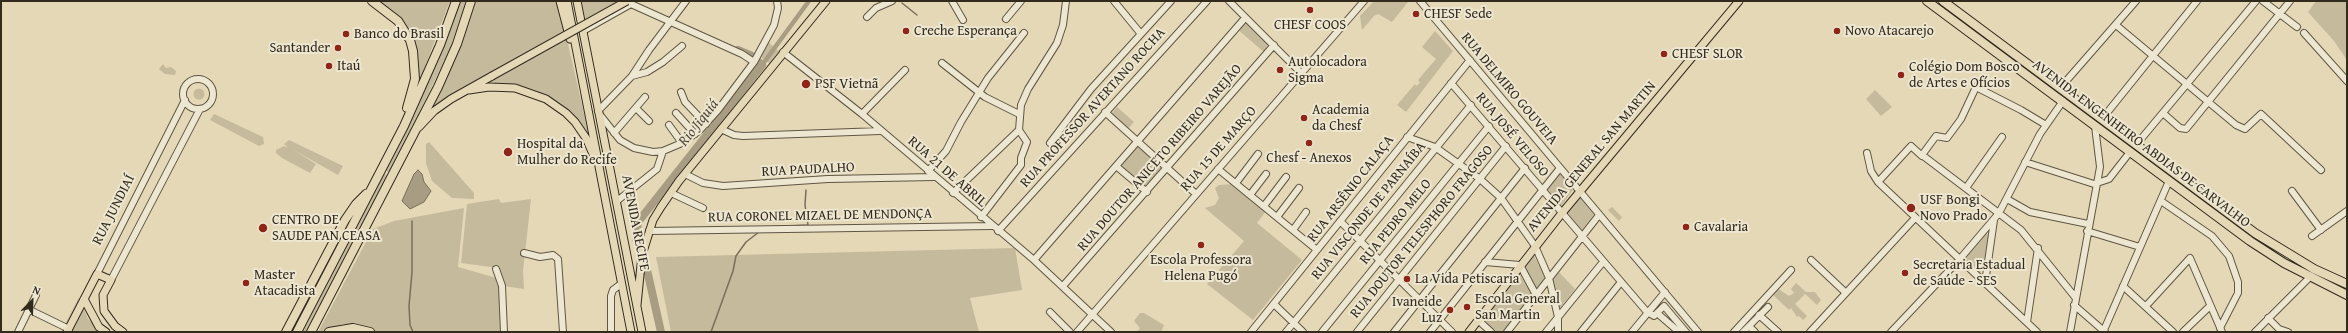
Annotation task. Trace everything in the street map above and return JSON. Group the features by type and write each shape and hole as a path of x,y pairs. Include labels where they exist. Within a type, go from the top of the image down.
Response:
{"highway":[{"path":"372,1 398,21 405,30 413,51 415,79 413,91 393,148"},
{"path":"297,332 393,148 440,45 456,1"},
{"path":"311,332 418,128 454,50 471,1"},
{"name":"AVENIDA ENGENHEIRO ABDIAS DE CARVALHO","path":"1927,1 2250,241 2310,277 2347,295"},
{"name":"AVENIDA ENGENHEIRO ABDIAS DE CARVALHO","path":"1943,1 2255,233 2314,269 2347,284"},
{"path":"286,332 345,220 356,204 371,190"},
{"path":"329,332 352,328 370,332"}],"main road":[{"path":"560,1 591,127"},
{"name":"AVENIDA RECIFE","path":"567,1 598,170 631,332"},
{"name":"AVENIDA RECIFE","path":"576,1 642,332"},
{"path":"418,128 434,111 492,76 627,1"},
{"path":"637,305 642,255 649,231 657,214 685,174 826,1"},
{"name":"AVENIDA GENERAL SAN MARTIN","path":"1469,332 1534,246 1739,1"},
{"path":"469,90 489,87 515,88 539,96 553,103 566,113 583,133 598,170"},
{"path":"97,274 110,280"},
{"name":"RUA JUNDIAÍ","path":"68,331 97,274"},
{"name":"RUA JUNDIAÍ","path":"110,280 103,295 104,311 115,326 123,332"},
{"path":"84,299 96,322 106,332"}],"street":[{"path":"686,1 673,21 649,50 632,76 599,112 614,133 634,148 653,152 663,151 682,143 706,124 755,60 774,26 778,8 777,1"},
{"path":"867,17 876,8 892,1"},
{"path":"952,1 963,20"},
{"path":"1006,19 1021,1"},
{"path":"981,217 1021,165 1021,158 1026,142 1019,130 1019,114 1021,105 1028,88 1058,43 1063,25 1066,1"},
{"path":"1114,1 1141,34"},
{"path":"1050,143 1080,103 1171,1"},
{"name":"RUA PROFESSOR AVERTANO ROCHA","path":"998,230 1069,154 1105,112 1207,1"},
{"path":"1229,1 1301,73"},
{"name":"RUA 15 DE MARÇO","path":"1078,332 1364,1"},
{"name":"RUA DELMIRO GOUVEIA","path":"1420,1 1698,332"},
{"path":"2060,88 2136,1"},
{"path":"2102,119 2197,1"},
{"path":"2136,145 2164,114 2256,1"},
{"path":"2263,1 2296,28"},
{"path":"2164,114 2180,128 2185,130 2290,1"},
{"path":"583,30 631,4 673,21 755,60"},
{"path":"1034,260 1245,18"},
{"path":"2116,25 2236,125 2245,129 2261,114 2321,170"},
{"path":"928,171 946,151 961,122 979,93 993,72 1024,33"},
{"path":"2304,33 2347,81"},
{"name":"RUA DOUTOR ANICETO RIBEIRO VAREJÃO","path":"1063,286 1147,192 1274,45"},
{"path":"632,76 647,72 663,62 682,46"},
{"name":"RUA 21 DE ABRIL","path":"783,52 862,114 981,217 1034,260 1111,332"},
{"name":"RUA ARSÊNIO CALAÇA","path":"1251,332 1470,60"},
{"path":"942,63 979,93 1019,114"},
{"path":"862,114 905,70"},
{"path":"195,79 205,80 212,88 213,96 208,105 200,109 191,107 185,100 184,92 187,84 195,79"},
{"name":"RUA JOSÉ VELOSO","path":"1451,83 1647,312"},
{"path":"1922,155 1936,136 1947,138 1964,114 1974,88 1980,88 2022,110 2046,125"},
{"path":"681,92 685,102 706,124"},
{"path":"614,133 645,97"},
{"name":"RUA JUNDIAÍ","path":"97,274 185,100"},
{"path":"1891,332 1959,260 1994,220 2046,125 2063,101"},
{"name":"RUA VISCONDE DE PARNAÍBA","path":"1286,332 1361,241 1435,147 1471,105"},
{"path":"636,108 649,122"},
{"name":"RUA JUNDIAÍ","path":"110,280 200,109"},
{"path":"1105,112 1196,194"},
{"path":"676,113 695,134"},
{"path":"669,125 682,143"},
{"name":"RUA PEDRO MELO","path":"1322,332 1489,126"},
{"path":"2070,332 2094,188 2098,182 2100,167 2094,126"},
{"path":"721,129 734,135 743,136 880,131"},
{"path":"953,193 1019,130"},
{"path":"1407,137 1435,147 1480,179 1501,198 1534,246 1549,278 1558,317 1558,332"},
{"path":"1966,188 2002,137"},
{"name":"RUA DOUTOR TELESPHORO FRAGOSO","path":"1357,332 1506,146"},
{"path":"1878,182 1911,146 2022,230 2038,248 2075,297"},
{"path":"617,201 657,169 663,151"},
{"path":"2025,162 2075,178 2098,182 2109,179 2130,152"},
{"path":"1868,153 1871,171 1878,182 2037,332"},
{"path":"1236,183 1258,154"},
{"path":"1116,166 1147,192"},
{"path":"1394,332 1525,168"},
{"path":"1430,332 1517,220 1560,168"},
{"path":"1218,169 1318,250"},
{"name":"RUA PAUDALHO","path":"685,174 703,183 723,186 828,179 934,177"},
{"path":"1250,195 1266,174"},
{"path":"1264,206 1286,177"},
{"path":"2074,305 2105,331 2169,181"},
{"path":"1277,217 1299,188"},
{"path":"2292,191 2321,230"},
{"path":"671,193 703,208"},
{"path":"2007,198 2030,212 2088,227 2140,247"},
{"path":"2160,201 2212,236 2229,256 2238,282 2238,293 2221,330"},
{"path":"2312,236 2347,211"},
{"path":"1293,230 1306,212"},
{"path":"1507,332 1599,215"},
{"path":"1810,332 1915,218"},
{"path":"1985,283 1994,220"},
{"path":"1340,221 1452,332"},
{"name":"RUA CORONEL MIZAEL DE MENDONÇA","path":"649,231 992,226"},
{"path":"2027,322 2038,248"},
{"path":"524,253 540,257 553,255 558,260 563,332"},
{"path":"2146,306 2190,258 2221,330"},
{"path":"1811,260 1846,293"},
{"path":"1485,262 1520,265 1536,295"},
{"path":"1546,332 1603,262"},
{"path":"496,269 503,293 504,332"},
{"path":"1734,332 1791,270"},
{"path":"2255,332 2310,277"},
{"path":"1581,332 1621,282"},
{"path":"611,332 610,296 613,290 621,284"},
{"path":"2123,286 2173,332"},
{"path":"1632,332 1664,292"},
{"path":"18,332 36,295"},
{"path":"1274,304 1303,332"},
{"path":"1647,312 1653,316 1662,306 1665,307 1686,332"},
{"path":"1743,332 1768,306"},
{"path":"2183,332 2210,306"},
{"path":"30,310 68,331"},
{"path":"1050,312 1070,332"},
{"path":"1657,313 1680,332"},
{"path":"1760,315 1778,332"},
{"path":"2268,318 2279,330 2288,332"},
{"path":"1478,320 1491,332"},
{"path":"1749,326 1755,332"}],"shaded area":[{"path":"376,1 450,1 416,90 412,40"},
{"path":"456,1 466,1 450,49 390,173 383,169"},
{"path":"470,1 558,1 590,139 553,100 486,85 484,80 454,93 432,107 430,99 444,73"},
{"path":"579,1 625,1 584,24"},
{"path":"1374,1 1408,2 1392,22 1378,14 1374,16 1362,30 1360,16"},
{"path":"2316,1 2347,1 2347,60 2334,41 2308,12"},
{"path":"1245,22 1268,44 1264,52 1237,29"},
{"path":"1435,31 1453,51 1406,112 1397,105 1415,84 1416,86 1420,83 1418,80 1436,59 1422,47"},
{"path":"767,41 779,51 769,63 758,55"},
{"path":"163,64 166,68 171,67 176,71 175,75 165,74 159,69"},
{"path":"199,88 203,90 205,94 203,98 199,100 195,98 193,94 195,90"},
{"path":"1875,90 1892,107 1881,116 1866,99"},
{"path":"1117,107 1134,122 1128,129 1111,114"},
{"path":"214,114 263,137 264,144 259,146 210,120"},
{"path":"289,140 343,166 338,175 292,149 316,164 310,173 282,158 276,153 276,150 284,146 288,148 284,144"},
{"path":"429,142 474,193 474,199 452,198 432,181 426,163 426,144"},
{"path":"1137,146 1162,168 1144,187 1120,166"},
{"path":"418,170 422,174 424,182 431,191 424,202 410,209 402,201 414,174"},
{"path":"1559,172 1572,186 1573,190 1561,206 1545,189"},
{"path":"383,173 390,177 310,332 301,332"},
{"path":"1234,184 1266,211 1257,223 1302,260 1253,320 1207,284 1244,241 1205,208 1215,205 1219,198 1215,188 1219,185"},
{"path":"1580,197 1594,214 1581,231 1566,214"},
{"path":"499,199 501,203 531,199 523,271 524,289 504,286 498,268 461,263 467,204"},
{"path":"1612,207 1622,217 1619,221 1608,210"},
{"path":"464,208 458,267 500,279 501,332 376,332 363,326 343,324 324,332 318,332 373,229 394,221"},
{"path":"1985,233 1991,236 1980,274 1964,257"},
{"path":"1015,248 1022,290 970,298 979,332 671,332 656,257"},
{"path":"1533,254 1545,277 1536,289 1523,267"},
{"path":"1557,270 1575,289 1560,308 1551,277"},
{"path":"1519,273 1532,295 1502,332 1493,332 1481,320"},
{"path":"1796,283 1806,292 1815,292 1821,300 1817,305 1805,294 1795,304 1807,316 1803,320 1799,316 1797,317 1791,308 1789,310 1771,293 1777,288 1789,296 1794,293 1791,289"},
{"path":"79,297 88,319 103,332 61,332"},
{"path":"1140,313 1144,313 1164,325 1161,332 1137,332 1140,328 1134,321"}],"waterway":[{"path":"762,65 809,1"},
{"path":"902,3 917,15"},
{"name":"Rio Jiquiá","path":"661,332 645,261 636,239 638,222 762,65 752,56 738,50"},
{"path":"767,227 808,225 805,205 806,190"},
{"path":"412,221 412,272 409,306 410,325 413,332"},
{"path":"711,332 733,271 736,256 746,242 759,232"}],"place":[{"name":"CHESF COOS","path":"1310,10"},
{"name":"CHESF Sede","path":"1416,14"},
{"name":"Creche Esperança","path":"906,31"},
{"name":"Novo Atacarejo","path":"1837,31"},
{"name":"Banco do Brasil","path":"346,34"},
{"name":"Santander","path":"338,48"},
{"name":"CHESF SLOR","path":"1664,54"},
{"name":"Itaú","path":"329,66"},
{"name":"Autolocadora Sigma","path":"1280,70"},
{"name":"Colégio Dom Bosco de Artes e Ofícios","path":"1901,75"},
{"name":"PSF Vietnã","path":"806,84"},
{"name":"Academia da Chesf","path":"1304,118"},
{"name":"Chesf - Anexos","path":"1309,143"},
{"name":"Hospital da Mulher do Recife","path":"508,152"},
{"name":"USF Bongi Novo Prado","path":"1911,208"},
{"name":"Cavalaria","path":"1686,227"},
{"name":"CENTRO DE SAUDE PAN CEASA","path":"263,228"},
{"name":"Escola Professora Helena Pugó","path":"1201,245"},
{"name":"Secretaria Estadual de Saúde - SES","path":"1905,273"},
{"name":"La Vida Petiscaria","path":"1407,279"},
{"name":"Master Atacadista","path":"246,283"},
{"name":"Escola General San Martin","path":"1467,307"},
{"name":"Ivaneide Luz","path":"1450,310"}]}
